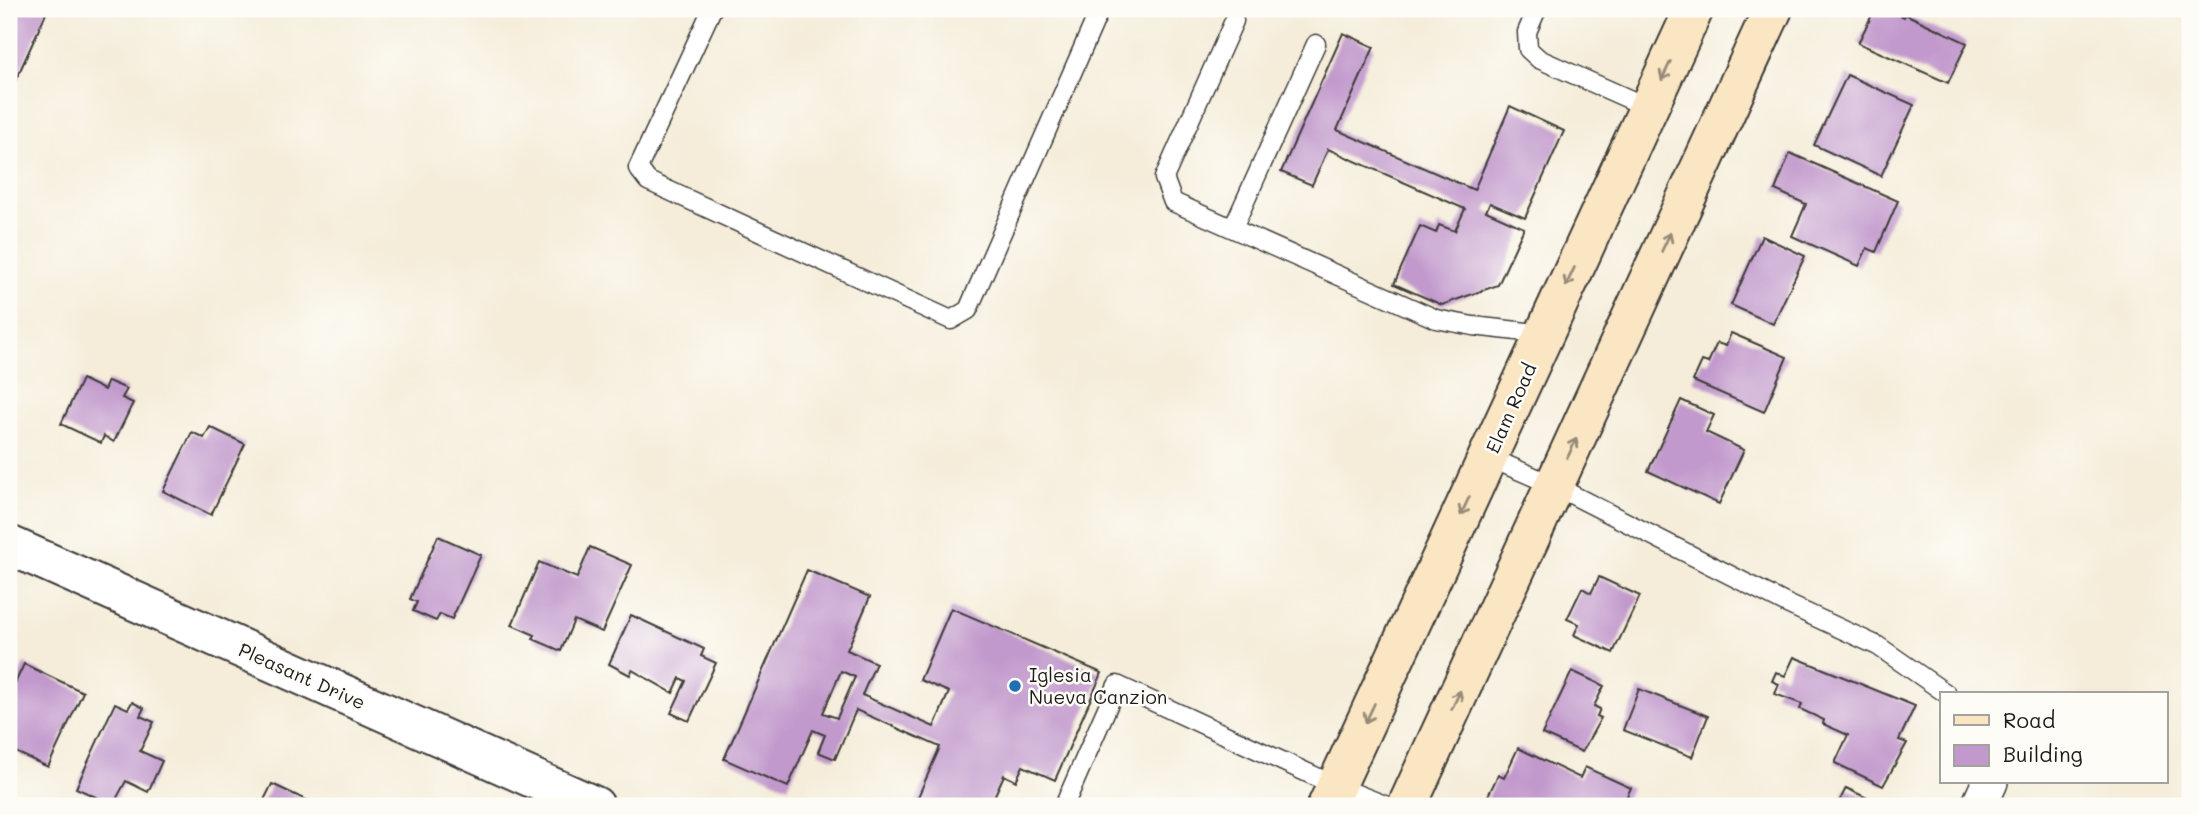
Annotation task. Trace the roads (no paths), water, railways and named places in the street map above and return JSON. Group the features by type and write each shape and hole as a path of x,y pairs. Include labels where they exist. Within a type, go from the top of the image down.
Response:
{"main road":[{"name":"Elam Road","path":"1332,796 1694,9"},
{"path":"1407,806 1773,9"}],"street":[{"name":"Pleasant Drive","path":"9,545 595,806"},
{"path":"1979,806 1989,784"}],"lane":[{"path":"712,9 638,168 648,181 951,320 968,310 1100,9"},
{"path":"1537,9 1527,32 1528,49 1539,59 1648,108"},
{"path":"1234,21 1164,178 1173,202 1436,319 1544,334"},
{"path":"1233,228 1316,44"},
{"path":"1488,457 1555,486 1785,603 1878,646 1944,692"},
{"path":"1064,806 1117,685 1332,796 1387,806"}],"place":[{"name":"Iglesia Nueva Canzion","path":"1015,686"}]}
